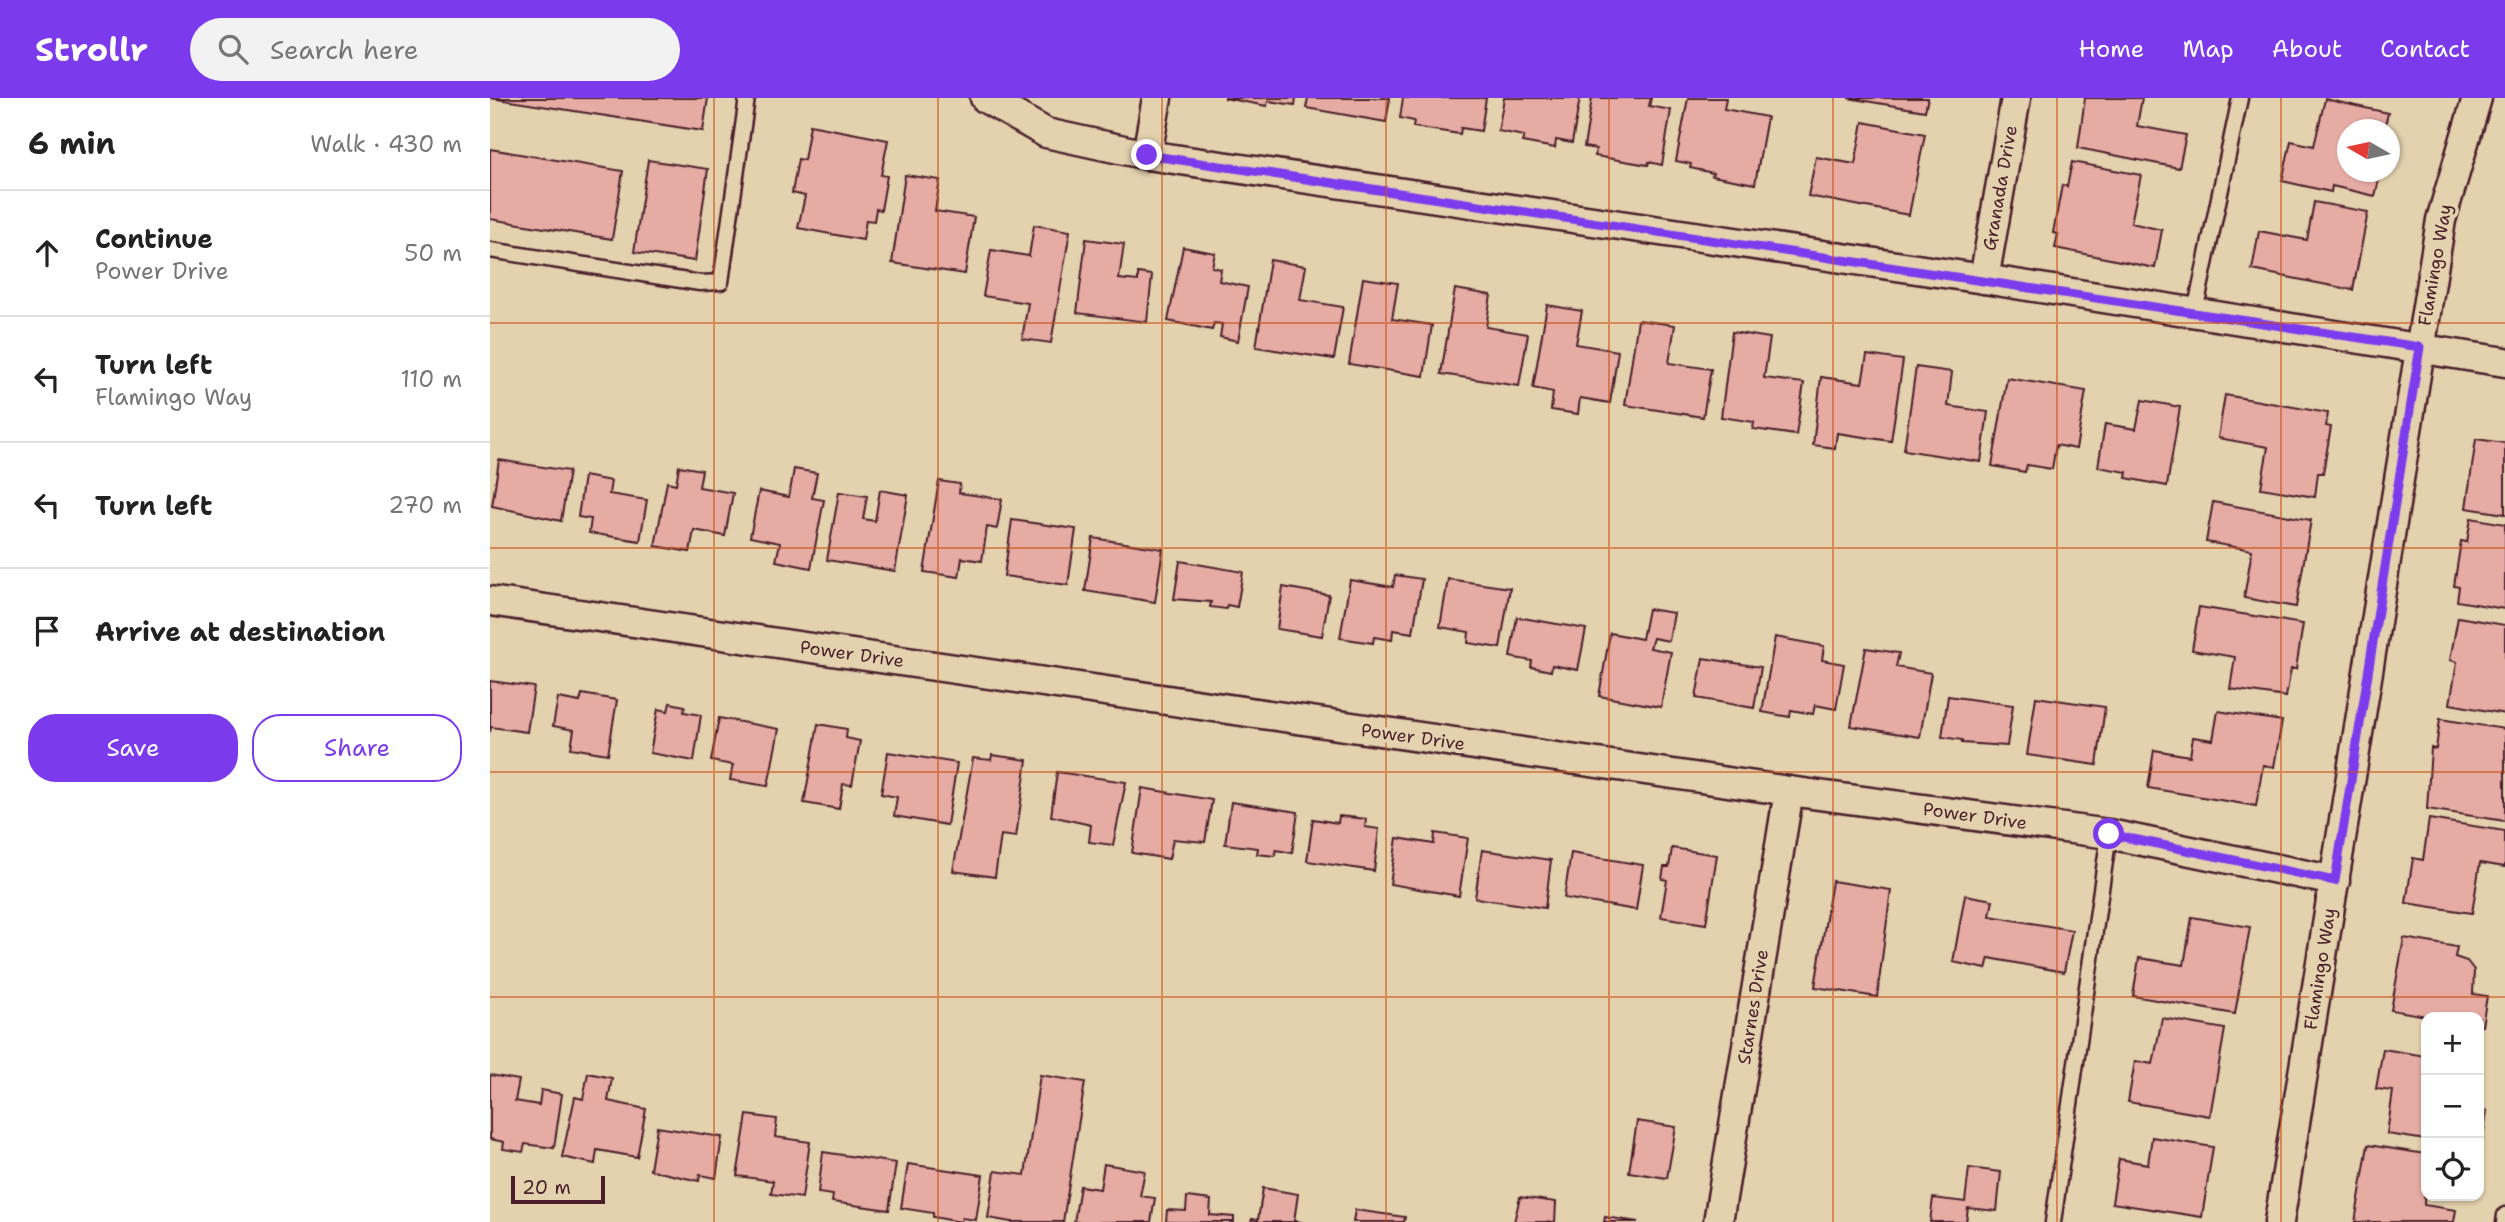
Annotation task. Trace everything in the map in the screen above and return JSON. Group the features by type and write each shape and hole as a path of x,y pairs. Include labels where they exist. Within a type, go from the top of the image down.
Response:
{"street":[{"path":"985,98 1046,133 1147,155 1983,279 2505,362"},
{"path":"1147,155 1157,98"},
{"name":"Granada Drive","path":"1983,279 2016,98"},
{"name":"Flamingo Way","path":"2279,1222 2441,220 2477,98"},
{"name":"Power Drive","path":"490,601 1788,791 2109,834 2335,881"},
{"name":"Starnes Drive","path":"1718,1222 1788,791"}],"lane":[{"path":"490,250 700,283 721,282 747,98"},
{"path":"2195,312 2241,98"},
{"path":"2053,1222 2109,834"},
{"path":"2504,1222 2505,1215"}],"building":[{"path":"490,98 708,98 703,131"},
{"path":"1224,98 1296,98 1295,105 1268,101 1267,106"},
{"path":"1308,98 1390,98 1386,122 1306,108"},
{"path":"1403,98 1486,98 1481,131 1461,128 1460,134 1413,127 1414,121 1400,118"},
{"path":"1504,98 1580,98 1572,143 1556,140 1555,148 1522,142 1524,136 1498,131"},
{"path":"1592,98 1651,98 1649,106 1671,110 1662,165 1595,156 1596,149 1584,147"},
{"path":"1688,98 1726,98 1724,109 1767,117 1755,184 1712,176 1713,173 1690,168 1691,164 1676,161"},
{"path":"1848,98 1928,98 1925,111"},
{"path":"2085,98 2142,98 2137,126 2186,135 2179,168 2078,148"},
{"path":"2325,99 2388,113 2387,119 2337,119 2337,182 2378,182 2375,196 2332,186 2331,192 2282,181 2291,141 2314,146"},
{"path":"1863,122 1925,134 1909,215 1808,196 1816,157 1855,164"},
{"path":"810,125 888,140 881,175 887,176 881,210 876,209 874,221 866,220 863,240 798,228 805,196 792,193 798,159 804,160"},
{"path":"490,149 623,171 612,239 490,219"},
{"path":"648,160 708,169 695,261 634,252"},
{"path":"2072,162 2141,175 2131,223 2162,230 2155,268 2055,248 2058,234 2053,233 2062,185 2067,187"},
{"path":"905,175 940,180 935,211 974,217 965,274 892,263"},
{"path":"2314,202 2368,212 2353,290 2252,270 2259,231 2307,240"},
{"path":"1034,225 1070,231 1051,343 1022,339 1028,303 983,296 991,250 1029,256"},
{"path":"1086,239 1124,244 1119,279 1138,281 1138,273 1152,275 1147,322 1077,313"},
{"path":"1183,247 1215,253 1212,267 1221,269 1219,281 1248,287 1238,341 1220,337 1222,324 1214,323 1212,330 1168,321"},
{"path":"1270,260 1306,266 1300,300 1343,307 1334,359 1256,347"},
{"path":"1363,278 1398,283 1392,319 1432,325 1424,376 1349,364"},
{"path":"1455,289 1491,295 1486,327 1528,334 1519,386 1441,374"},
{"path":"1547,305 1582,311 1576,344 1618,351 1610,403 1580,398 1578,414 1551,410 1553,392 1533,388"},
{"path":"1638,320 1675,325 1669,363 1711,369 1703,417 1625,405"},
{"path":"1732,332 1770,338 1764,378 1804,383 1796,435 1753,429 1754,422 1721,417"},
{"path":"1867,355 1903,360 1891,441 1837,433 1835,448 1813,445 1821,377 1862,383"},
{"path":"1916,367 1952,372 1948,406 1988,412 1981,462 1904,450"},
{"path":"2007,378 2086,391 2076,449 2056,445 2052,469 2027,465 2025,472 1992,466"},
{"path":"2225,395 2328,413 2326,426 2331,427 2323,473 2318,473 2315,497 2261,488 2268,447 2218,438"},
{"path":"2142,400 2180,407 2167,486 2126,478 2127,472 2098,467 2105,424 2136,429"},
{"path":"2476,439 2505,443 2505,514 2466,508"},
{"path":"499,460 569,471 561,521 492,506"},
{"path":"679,466 702,470 699,487 733,493 725,536 694,530 690,552 655,546 667,482 676,484"},
{"path":"794,469 817,473 812,498 824,500 811,568 776,561 780,543 750,537 759,491 789,497"},
{"path":"584,476 611,481 609,494 647,500 640,541 589,533 591,519 578,517"},
{"path":"939,481 960,484 959,493 1002,499 997,529 987,527 982,561 962,558 959,577 924,572"},
{"path":"880,490 908,495 895,571 827,560 839,492 867,496 863,519 875,521"},
{"path":"2213,502 2311,520 2296,607 2244,598 2252,550 2206,542"},
{"path":"2471,518 2505,524 2505,609 2457,601 2459,587 2454,586 2461,541 2467,542"},
{"path":"1012,520 1076,529 1068,585 1004,576"},
{"path":"1093,538 1163,549 1155,602 1085,591"},
{"path":"1180,561 1243,572 1237,607 1210,607 1211,602 1174,599"},
{"path":"1395,575 1422,579 1413,633 1393,630 1392,640 1374,637 1373,643 1340,638 1350,580 1393,587"},
{"path":"1448,579 1510,588 1500,648 1468,643 1469,632 1440,627"},
{"path":"1283,587 1329,595 1322,636 1277,629"},
{"path":"2199,607 2303,624 2296,669 2291,669 2286,697 2230,689 2235,657 2192,650"},
{"path":"1648,609 1674,613 1669,641 1653,638 1650,648 1671,652 1661,707 1599,696 1610,633 1642,639"},
{"path":"1517,617 1586,629 1578,670 1552,665 1551,671 1531,667 1532,661 1510,657"},
{"path":"2458,617 2505,625 2505,714 2450,704 2457,662 2450,660"},
{"path":"1775,637 1824,646 1822,660 1844,664 1836,709 1815,705 1813,714 1791,710 1790,717 1762,712"},
{"path":"1866,648 1899,653 1896,667 1931,673 1920,737 1851,726"},
{"path":"1703,658 1761,667 1754,708 1696,698"},
{"path":"490,681 534,687 527,732 491,727 490,732"},
{"path":"582,694 617,700 608,754 571,748 574,730 553,726 558,698 580,702"},
{"path":"1948,696 2013,705 2007,746 1962,743 1962,740 1942,737"},
{"path":"2036,697 2105,707 2097,765 2027,755"},
{"path":"670,703 685,706 684,712 701,715 694,761 650,753 658,709 668,711"},
{"path":"2218,711 2282,721 2274,767 2263,765 2256,806 2148,788 2154,750 2190,756 2193,737 2213,740"},
{"path":"719,718 779,729 768,786 730,780 733,765 711,761"},
{"path":"2440,719 2505,729 2505,821 2427,809 2431,748 2436,749"},
{"path":"818,724 847,729 846,738 860,741 852,785 843,784 839,809 804,803"},
{"path":"888,752 957,763 947,825 894,816 897,797 881,794"},
{"path":"992,755 1027,760 1016,837 1001,835 995,877 953,871 973,758 991,760"},
{"path":"1057,772 1126,782 1113,845 1089,842 1091,825 1051,816"},
{"path":"1142,788 1212,800 1205,842 1173,839 1169,859 1132,853"},
{"path":"1231,802 1298,812 1292,853 1276,850 1275,856 1257,854 1258,848 1225,844"},
{"path":"1339,816 1366,819 1365,827 1379,829 1374,871 1307,861 1313,819 1338,823"},
{"path":"2429,819 2505,831 2505,867 2480,863 2472,913 2406,903 2413,858 2423,860"},
{"path":"1435,833 1468,838 1459,896 1390,884 1397,838 1434,844"},
{"path":"1672,848 1717,855 1706,924 1661,917 1667,880 1662,879 1664,867 1669,867"},
{"path":"1482,850 1551,860 1545,908 1475,898"},
{"path":"1571,853 1643,865 1636,910 1564,898"},
{"path":"1832,881 1891,890 1877,997 1815,987"},
{"path":"1965,895 1993,900 1990,916 2072,930 2064,972 1989,958 1986,969 1953,962"},
{"path":"2192,917 2250,927 2235,1014 2133,996 2139,958 2184,965"},
{"path":"2404,938 2457,947 2455,957 2467,961 2474,970 2473,994 2487,996 2484,1014 2421,1012 2421,1015 2391,1010"},
{"path":"2162,1018 2225,1029 2210,1116 2128,1102 2135,1061 2153,1064"},
{"path":"2383,1049 2421,1055 2421,1139 2387,1134 2393,1091 2376,1089"},
{"path":"588,1073 612,1078 608,1101 646,1109 637,1157 597,1150 595,1164 562,1157 575,1097 583,1099"},
{"path":"490,1075 519,1080 515,1101 539,1105 541,1090 562,1094 554,1148 525,1144 523,1152 503,1149 504,1142 490,1139"},
{"path":"1040,1075 1085,1082 1063,1222 1011,1222 988,1218 995,1171 1025,1175"},
{"path":"747,1115 777,1119 775,1137 810,1142 802,1198 771,1194 773,1181 737,1176"},
{"path":"1637,1121 1676,1127 1667,1178 1629,1172"},
{"path":"657,1127 722,1137 716,1178 700,1175 699,1181 650,1170"},
{"path":"2152,1137 2213,1147 2202,1217 2112,1203 2119,1159 2148,1164"},
{"path":"2368,1145 2421,1153 2421,1201 2424,1201 2424,1205 2456,1210 2454,1222 2355,1222"},
{"path":"823,1152 896,1163 889,1210 832,1202 833,1195 818,1193"},
{"path":"908,1164 983,1175 976,1220 962,1218 961,1222 933,1217 933,1213 901,1208"},
{"path":"1104,1164 1145,1171 1140,1196 1155,1198 1151,1222 1074,1222 1080,1186 1100,1189"},
{"path":"1969,1168 2001,1172 1997,1211 1968,1208 1966,1222 1930,1222 1933,1198 1965,1202"},
{"path":"1263,1188 1298,1194 1294,1221 1302,1222 1251,1222 1252,1219 1258,1220"},
{"path":"1187,1197 1211,1200 1210,1215 1234,1217 1234,1222 1166,1222 1167,1210 1186,1211"},
{"path":"1520,1197 1556,1202 1555,1222 1514,1222"},
{"path":"1355,1210 1405,1217 1404,1222 1353,1222"},
{"path":"1605,1217 1638,1222 1604,1222"}],"route":[{"path":"1147,155 2420,347 2335,881 2109,834"}]}
